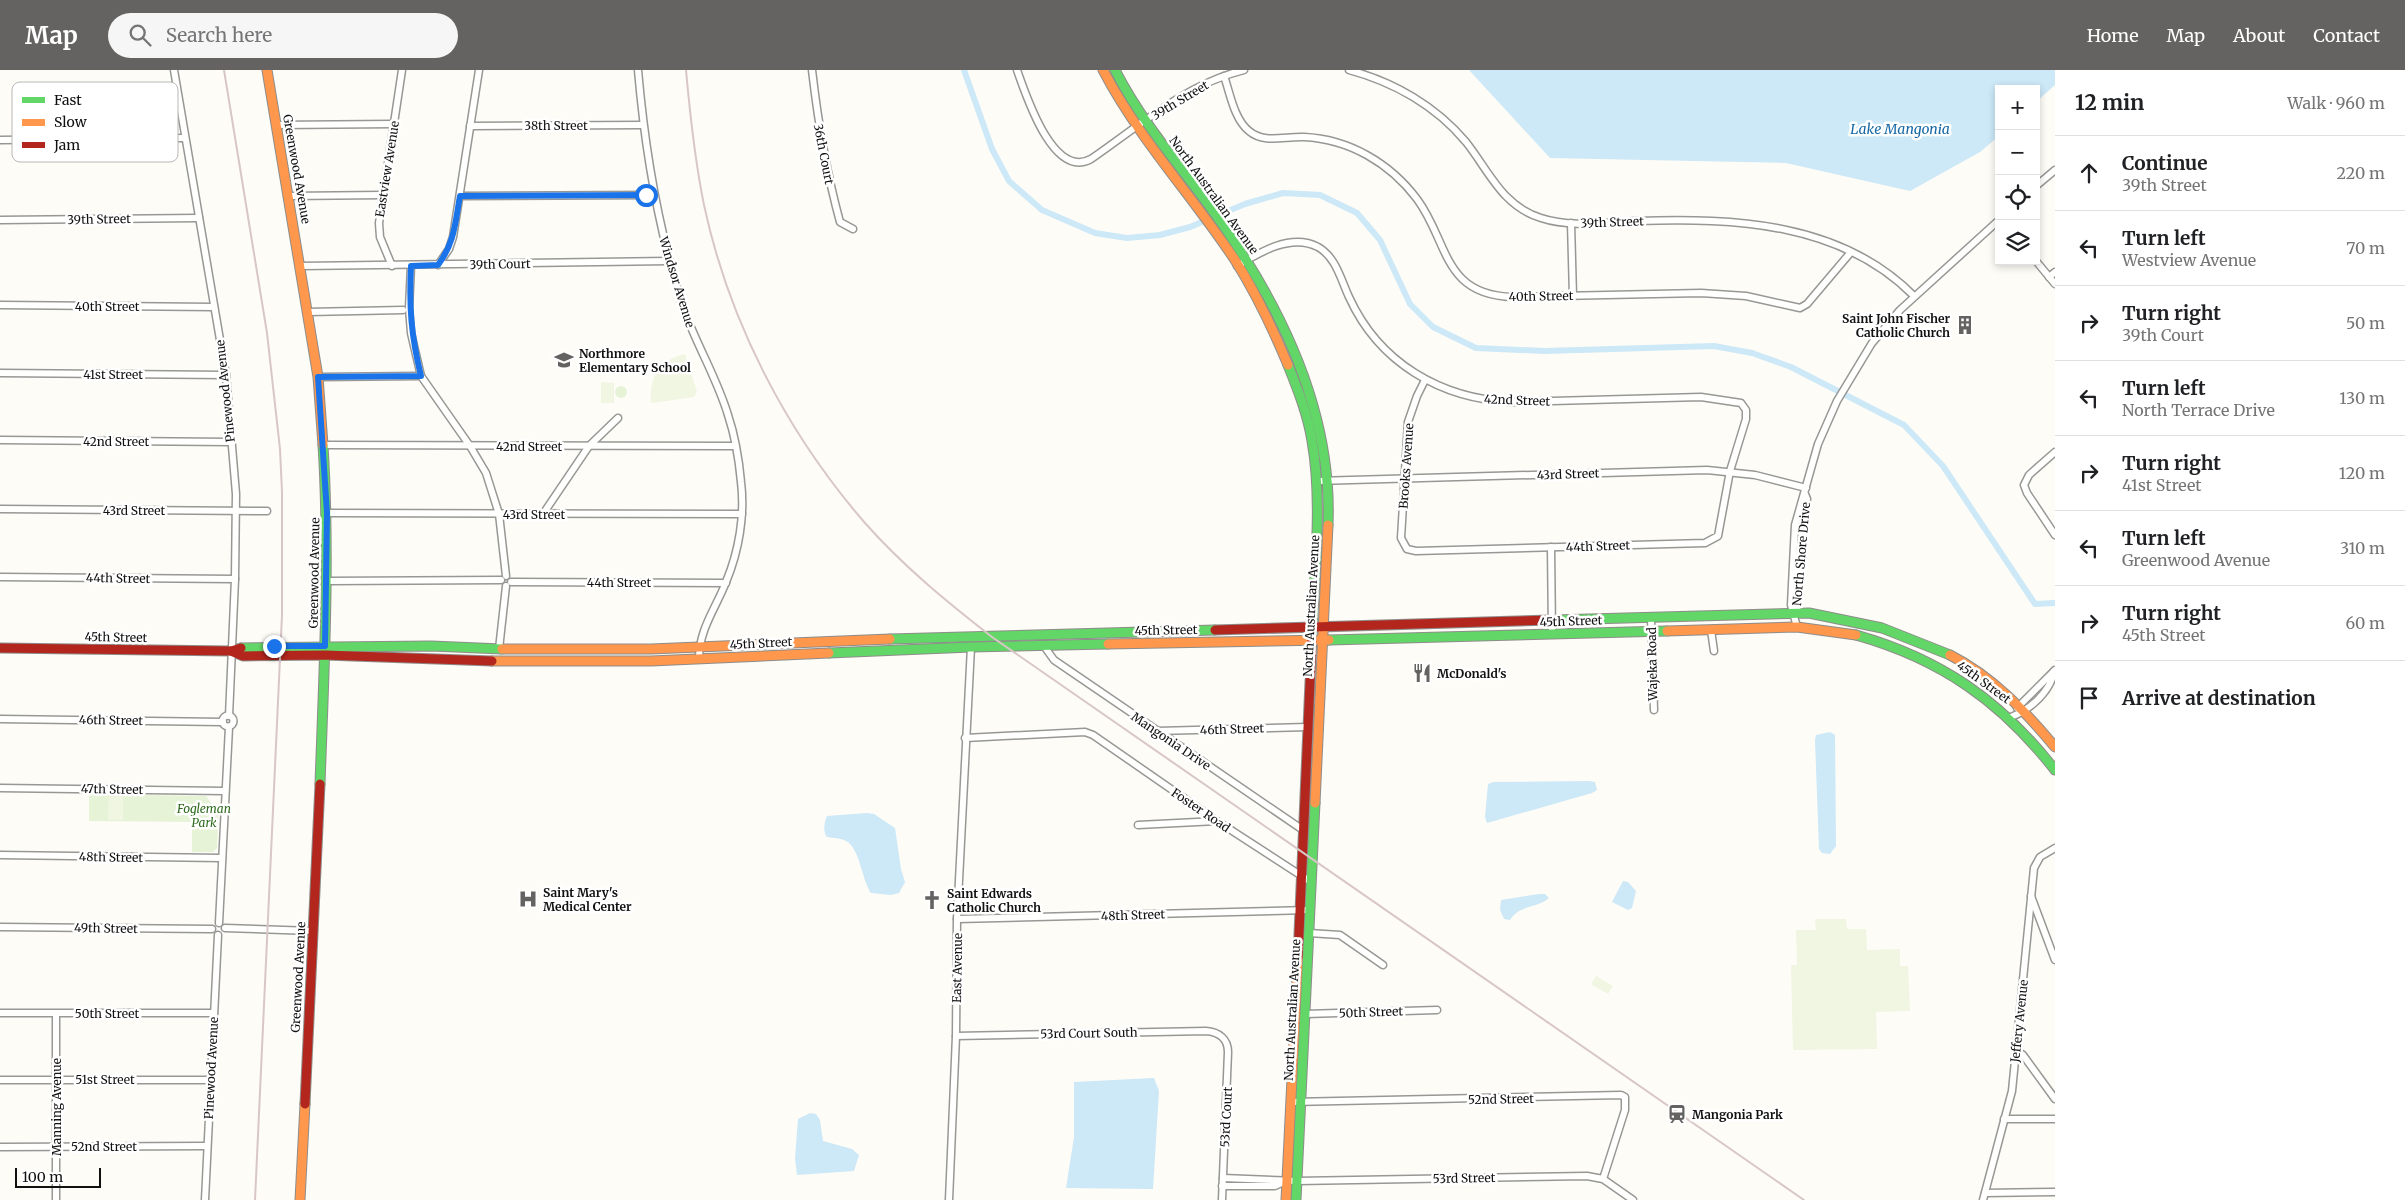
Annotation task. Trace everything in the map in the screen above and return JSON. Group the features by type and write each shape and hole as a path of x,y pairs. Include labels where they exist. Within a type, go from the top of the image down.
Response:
{"main road":[{"name":"Greenwood Avenue","path":"267,70 318,377 327,513 325,650 300,1200"},
{"name":"North Australian Avenue","path":"1103,70 1136,127 1237,266 1275,336 1305,409 1313,446 1316,480 1317,640 1311,882 1308,933 1301,986 1305,1014 1296,1102"},
{"name":"North Australian Avenue","path":"1114,70 1145,121 1208,205 1246,260 1275,312 1310,395 1321,432 1328,480 1317,628"},
{"name":"45th Street","path":"325,650 431,646 499,649 699,648 803,642 1795,613 1850,619 1891,631 1926,645 1977,672 1994,684 2055,747"},
{"name":"45th Street","path":"0,648 231,651 245,647 325,650 488,661 700,659 971,647 1652,632 1796,627 1852,634 1911,653 1959,677 2011,717 2055,770"},
{"name":"North Australian Avenue","path":"1286,1200 1292,1181 1301,986 1300,910 1303,830 1308,727 1317,640"},
{"name":"North Australian Avenue","path":"1292,1181 1296,1200"}],"street":[{"name":"Eastview Avenue","path":"392,266 379,233 402,70"},
{"path":"438,265 451,246 479,70"},
{"name":"Windsor Avenue","path":"638,70 643,125 653,196 669,261 692,332 728,415 741,483 742,514 737,549 726,583 702,632 699,648 700,659"},
{"name":"36th Court","path":"812,70 821,142 832,193 840,222 854,229"},
{"name":"39th Street","path":"1018,70 1040,126 1055,148 1072,162 1087,162 1192,90 1224,76 1244,70"},
{"name":"39th Street","path":"1349,70 1394,86 1437,114 1465,141 1498,188 1517,206 1539,218 1571,223 1699,219 1744,222 1788,230 1851,252 1884,269 1914,296"},
{"name":"40th Street","path":"1224,76 1240,121 1252,133 1269,139 1303,137 1330,140 1369,156 1391,170 1418,200 1450,265 1472,286 1485,293 1504,297 1721,293 1746,296 1800,308 1807,304 1851,252"},
{"name":"Pinewood Avenue","path":"178,93 226,375 237,510 229,716 233,720 229,726"},
{"path":"277,125 394,124"},
{"name":"38th Street","path":"470,126 643,125"},
{"path":"178,138 186,138"},
{"path":"2040,183 2055,170"},
{"path":"289,196 383,194"},
{"path":"460,196 653,196"},
{"name":"39th Street","path":"0,220 199,218"},
{"path":"1571,223 1573,296"},
{"name":"North Shore Drive","path":"1796,627 1795,613 1791,605 1793,544 1798,511 1818,444 1837,401 1872,343 1914,296 1995,224"},
{"name":"42nd Street","path":"1237,266 1246,260 1289,242 1308,243 1322,250 1335,264 1357,313 1372,335 1398,362 1425,380 1459,394 1495,401 1701,397 1735,400 1744,406 1747,414 1730,471"},
{"name":"39th Court","path":"301,266 669,261"},
{"path":"2039,265 2055,284"},
{"path":"411,266 409,308 411,332 421,376 470,446 486,473 499,514 506,581 499,649"},
{"path":"2049,277 2055,272"},
{"name":"40th Street","path":"0,305 214,307"},
{"path":"308,312 403,310"},
{"name":"41st Street","path":"0,373 226,375"},
{"path":"318,377 421,376"},
{"name":"Brooks Avenue","path":"1411,550 1404,546 1401,538 1408,422 1411,408 1425,380"},
{"path":"543,514 589,446 618,418"},
{"name":"42nd Street","path":"0,440 231,442"},
{"name":"42nd Street","path":"324,445 735,446"},
{"path":"2055,452 2029,475 2024,486 2055,535"},
{"name":"43rd Street","path":"1316,480 1707,470 1730,471 1805,491"},
{"name":"44th Street","path":"1411,550 1705,543 1715,539 1719,532 1730,471"},
{"name":"North Shore Drive","path":"1795,613 1798,606 1798,562 1807,499 1805,491"},
{"name":"43rd Street","path":"0,509 267,511"},
{"name":"43rd Street","path":"327,513 742,514"},
{"path":"1793,544 1803,527"},
{"path":"1551,548 1552,634"},
{"name":"44th Street","path":"0,576 235,579"},
{"name":"44th Street","path":"327,581 726,583"},
{"name":"Wajeka Road","path":"1651,618 1654,710"},
{"path":"1712,630 1714,650"},
{"name":"Mangonia Drive","path":"1044,646 1054,660 1303,830"},
{"name":"East Avenue","path":"948,1200 956,1036 957,920 971,647"},
{"path":"2011,717 2053,680 2055,671"},
{"path":"219,923 224,791 229,726 222,722 224,717 229,716"},
{"name":"46th Street","path":"0,719 222,722"},
{"name":"46th Street","path":"1156,731 1308,727"},
{"name":"Foster Road","path":"965,738 1085,732 1093,735 1217,821 1311,882"},
{"name":"47th Street","path":"0,788 224,791"},
{"path":"1138,825 1217,821"},
{"name":"Jeffery Avenue","path":"1983,1200 2012,1091 2031,896 2036,864 2044,854 2055,848"},
{"name":"48th Street","path":"0,855 222,858"},
{"path":"2031,896 2055,960"},
{"name":"48th Street","path":"957,920 1310,910"},
{"path":"219,923 215,924 212,929 218,935 223,933 225,928"},
{"path":"219,923 225,928 313,931"},
{"name":"49th Street","path":"0,927 212,929"},
{"path":"1308,933 1340,935 1383,965"},
{"name":"Pinewood Avenue","path":"205,1200 218,935"},
{"name":"50th Street","path":"1305,1014 1437,1010"},
{"name":"50th Street","path":"0,1013 213,1013"},
{"name":"Manning Avenue","path":"56,1014 56,1200"},
{"name":"53rd Court South","path":"956,1036 1209,1031 1222,1036"},
{"name":"53rd Court","path":"1222,1036 1227,1043 1228,1052 1222,1200"},
{"path":"2016,1050 2023,1055 2055,1099"},
{"name":"51st Street","path":"0,1080 210,1080"},
{"name":"52nd Street","path":"1296,1102 1621,1095 1625,1097 1625,1110 1603,1179"},
{"path":"2004,1119 2055,1119"},
{"name":"52nd Street","path":"0,1146 207,1146"},
{"name":"53rd Street","path":"1223,1178 1292,1181 1587,1176 1603,1179 1633,1200"},
{"name":"53rd Street","path":"1222,1186 1275,1186 1292,1181"},
{"path":"1985,1192 2055,1192"}],"green space":[{"path":"685,354 697,392 694,397 651,403 654,378 662,365"},
{"path":"601,382 614,383 614,403 601,403"},
{"path":"619,386 623,386 627,392 623,398 619,398 615,394 615,390"},
{"name":"Fogleman Park","path":"89,794 206,796 212,804 219,806 217,848 213,852 192,852 192,822 89,821"},
{"path":"109,797 123,797 123,820 108,820"},
{"path":"1815,919 1846,919 1847,929 1866,929 1867,950 1900,949 1900,966 1908,966 1910,1011 1876,1012 1877,1049 1793,1050 1791,965 1797,965 1796,930 1816,930"},
{"path":"1596,976 1613,986 1608,994 1591,984"}],"water":[{"name":"Lake Mangonia","path":"1469,70 2055,70 2055,85 2040,98 2040,85 1995,85 1995,139 1980,152 1910,191 1786,163 1550,158"},
{"path":"1830,732 1835,735 1836,846 1830,854 1822,853 1819,849 1815,740 1816,735"},
{"path":"1493,782 1595,782 1597,790 1592,793 1487,823 1485,817 1488,784"},
{"path":"874,814 895,828 901,869 905,882 899,893 891,895 871,893 855,850 844,840 827,837 826,835 824,827 827,816"},
{"path":"1623,881 1628,882 1636,891 1632,908 1628,910 1612,902"},
{"path":"1545,894 1549,898 1540,904 1523,909 1510,920 1504,919 1500,910 1501,900"},
{"path":"1154,1078 1159,1091 1153,1189 1066,1188 1074,1137 1074,1082"},
{"path":"810,1113 816,1114 820,1120 823,1141 852,1149 859,1155 854,1171 797,1175 795,1158 798,1119"}],"waterway":[{"path":"964,70 992,149 1009,181 1042,210 1095,233 1127,238 1160,235 1190,227 1245,204 1283,193 1320,195 1357,213 1380,240 1410,304 1433,327 1476,348 1544,351 1714,346 1752,353 1791,367 1904,425 1943,466 2035,604 2055,603"}],"railway":[{"path":"224,70 267,333 280,449 282,492 282,615 255,1200"},
{"path":"686,70 693,138 704,205 715,249 745,333 786,414 810,452 865,523 880,539 910,569 992,637 1804,1200"}],"traffic: fast":[{"path":"1115,70 1135,105 1233,239 1277,315 1295,355 1310,396 1321,438 1327,481 1328,525"},
{"path":"1288,365 1308,422 1315,465 1317,538 1312,636"},
{"path":"320,784 326,572 323,445"},
{"path":"1553,620 1809,613 1882,628 1950,655"},
{"path":"890,639 1215,630"},
{"path":"1329,640 1667,631"},
{"path":"1856,635 1915,657 1942,670 1967,686 1991,703 2013,723 2055,770"},
{"path":"829,653 1108,644"},
{"path":"241,648 431,646 502,649"},
{"path":"1296,1200 1315,803"}],"traffic: slow":[{"path":"267,70 318,377 323,445"},
{"path":"1103,70 1133,120 1235,260 1264,311 1288,365"},
{"path":"1315,803 1328,525"},
{"path":"1667,631 1797,627 1856,635"},
{"path":"502,649 651,649 890,639"},
{"path":"1108,644 1329,640"},
{"path":"492,661 651,661 829,653"},
{"path":"1950,655 1994,684 2032,721 2055,747"},
{"path":"1286,1200 1298,957"},
{"path":"300,1200 305,1104"}],"traffic: jam":[{"path":"1215,630 1553,620"},
{"path":"1298,957 1312,636"},
{"path":"0,648 231,651 241,648"},
{"path":"231,651 243,656 325,655 492,661"},
{"path":"305,1104 320,784"}],"place":[{"name":"Saint John Fischer Catholic Church","path":"1965,325"},
{"name":"Northmore Elementary School","path":"564,360"},
{"name":"McDonald's","path":"1422,673"},
{"name":"Saint Mary's Medical Center","path":"528,899"},
{"name":"Saint Edwards Catholic Church","path":"932,900"},
{"name":"Mangonia Park","path":"1677,1114"}],"route":[{"path":"274,646 325,646 327,513 318,377 421,376 411,332 409,308 411,266 438,265 451,246 460,196 646,195"}]}
